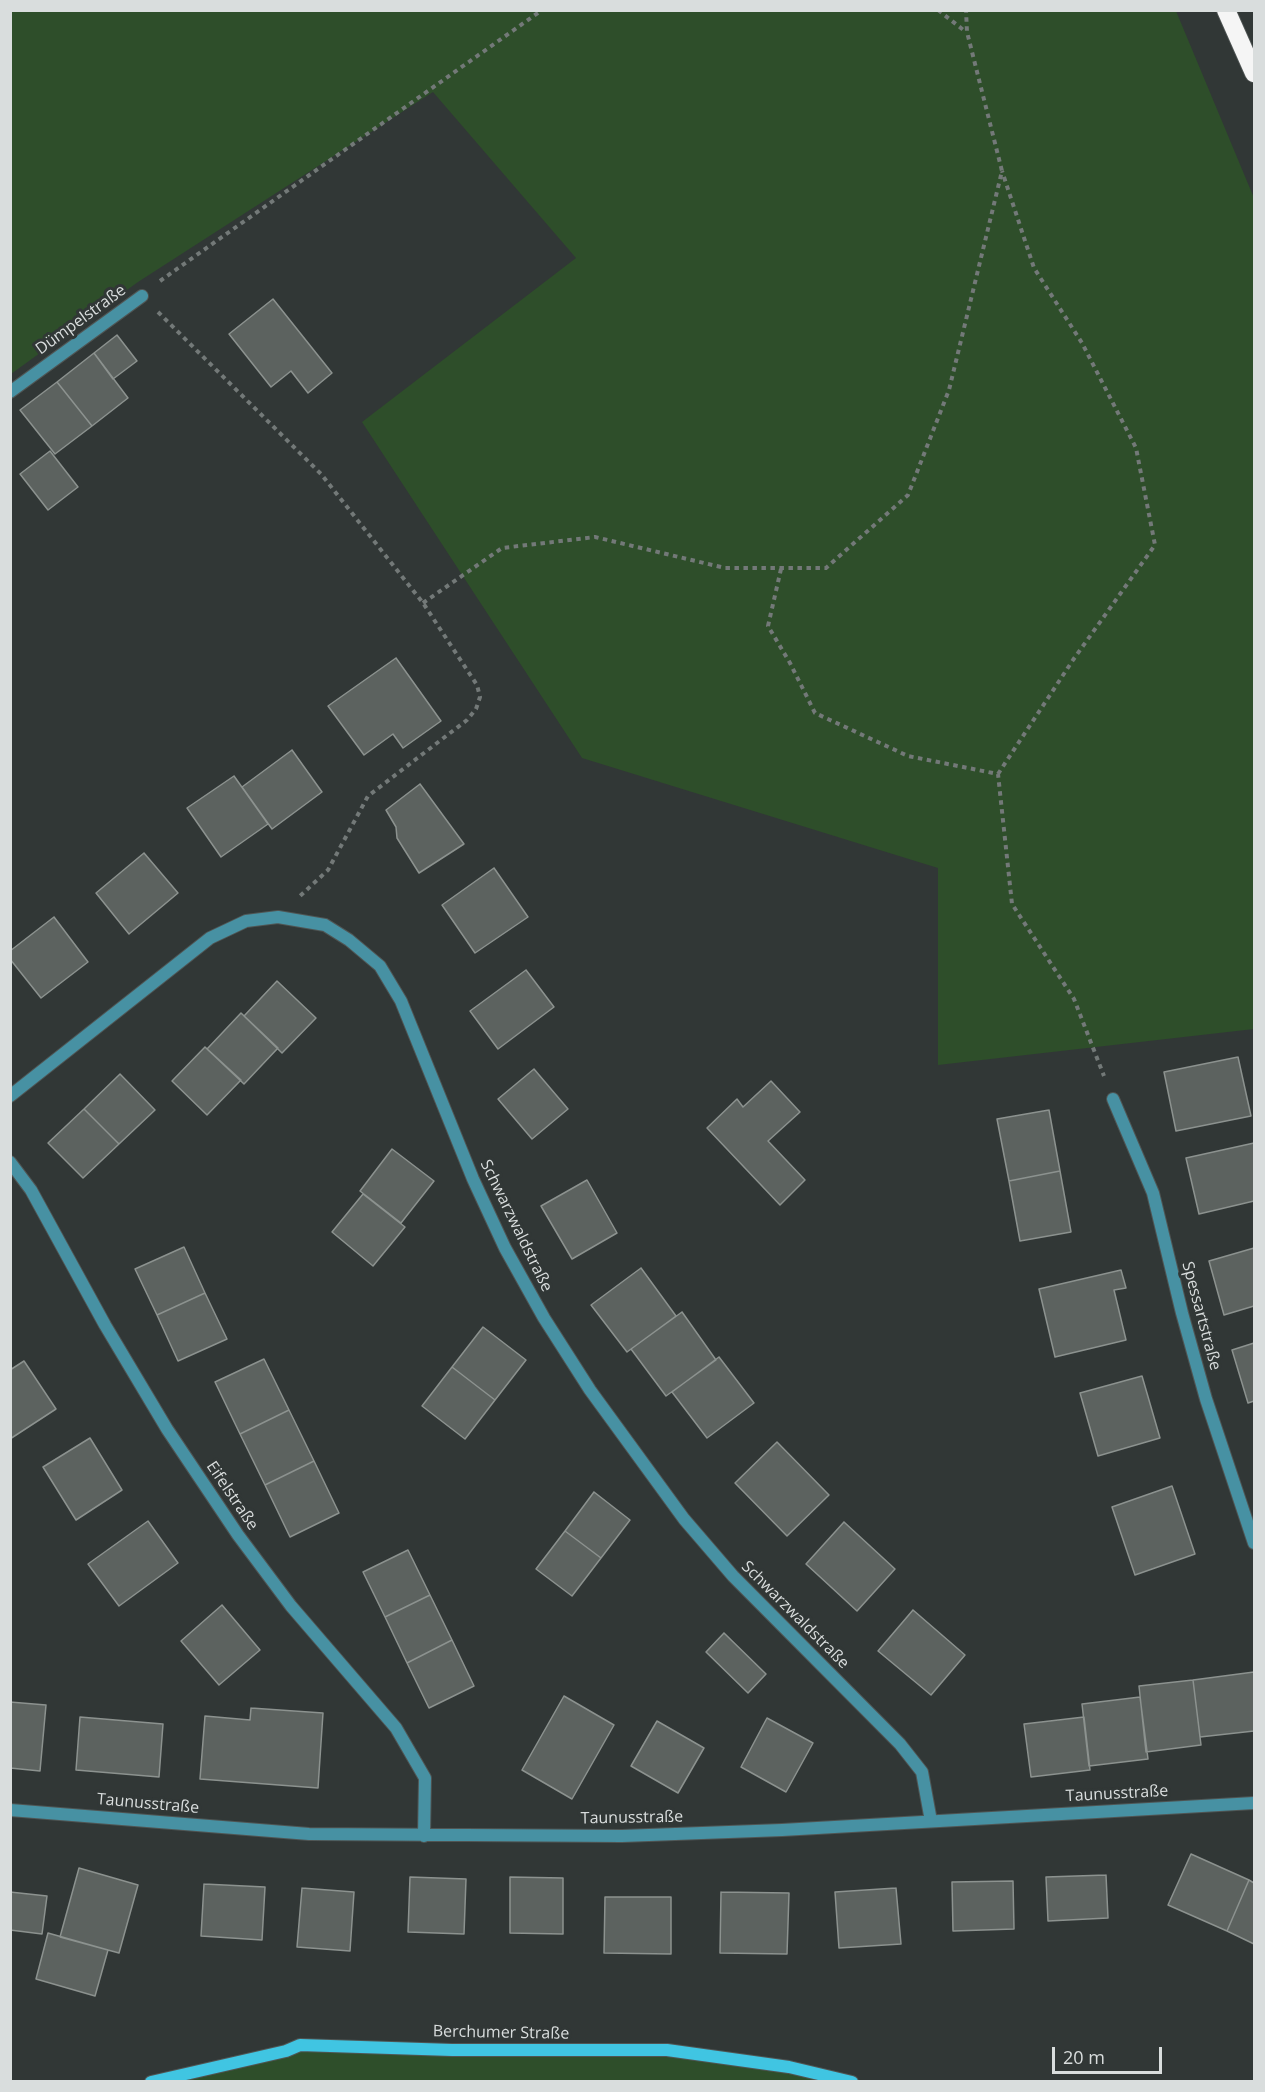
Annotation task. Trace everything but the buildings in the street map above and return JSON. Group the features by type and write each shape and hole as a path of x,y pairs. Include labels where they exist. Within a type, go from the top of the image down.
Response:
{"highway":[{"path":"1226,10 1254,73"}],"main road":[{"name":"Berchumer Straße","path":"151,2082 286,2051 300,2044 453,2050 667,2050 789,2067 852,2082"}],"street":[{"name":"Dümpelstraße","path":"10,392 142,296"},
{"name":"Schwarzwaldstraße","path":"10,1096 210,938 246,921 278,917 325,925 349,940 380,966 401,1000 473,1179 505,1248 544,1318 590,1390 684,1519 733,1576 900,1744 922,1772 931,1821"},
{"name":"Spessartstraße","path":"1113,1099 1153,1193 1182,1313 1206,1399 1254,1543"},
{"name":"Eifelstraße","path":"10,1162 31,1190 105,1325 166,1429 238,1534 299,1615 396,1728 425,1778 424,1836"},
{"name":"Taunusstraße","path":"10,1810 309,1834 622,1836 782,1830 1254,1803"}],"path":[{"path":"278,917 328,870 368,796 466,720 476,709 480,697 477,685 423,603 321,474 142,296 542,10"},
{"path":"938,10 967,32"},
{"path":"966,10 967,32 1002,171 1034,268 1082,343 1136,448 1155,545 998,774 1012,904 1074,999 1113,1099"},
{"path":"423,603 502,549 595,537 725,568 826,568 908,495 949,390 1002,171"},
{"path":"781,569 768,626 815,713 908,756 998,774"}],"green space":[{"path":"11,10 1176,11 1254,198 1254,1029 938,1065 938,868 582,758 362,422 576,258 433,92 138,282 11,374"},
{"path":"667,2050 852,2082 151,2082 286,2051"}]}
